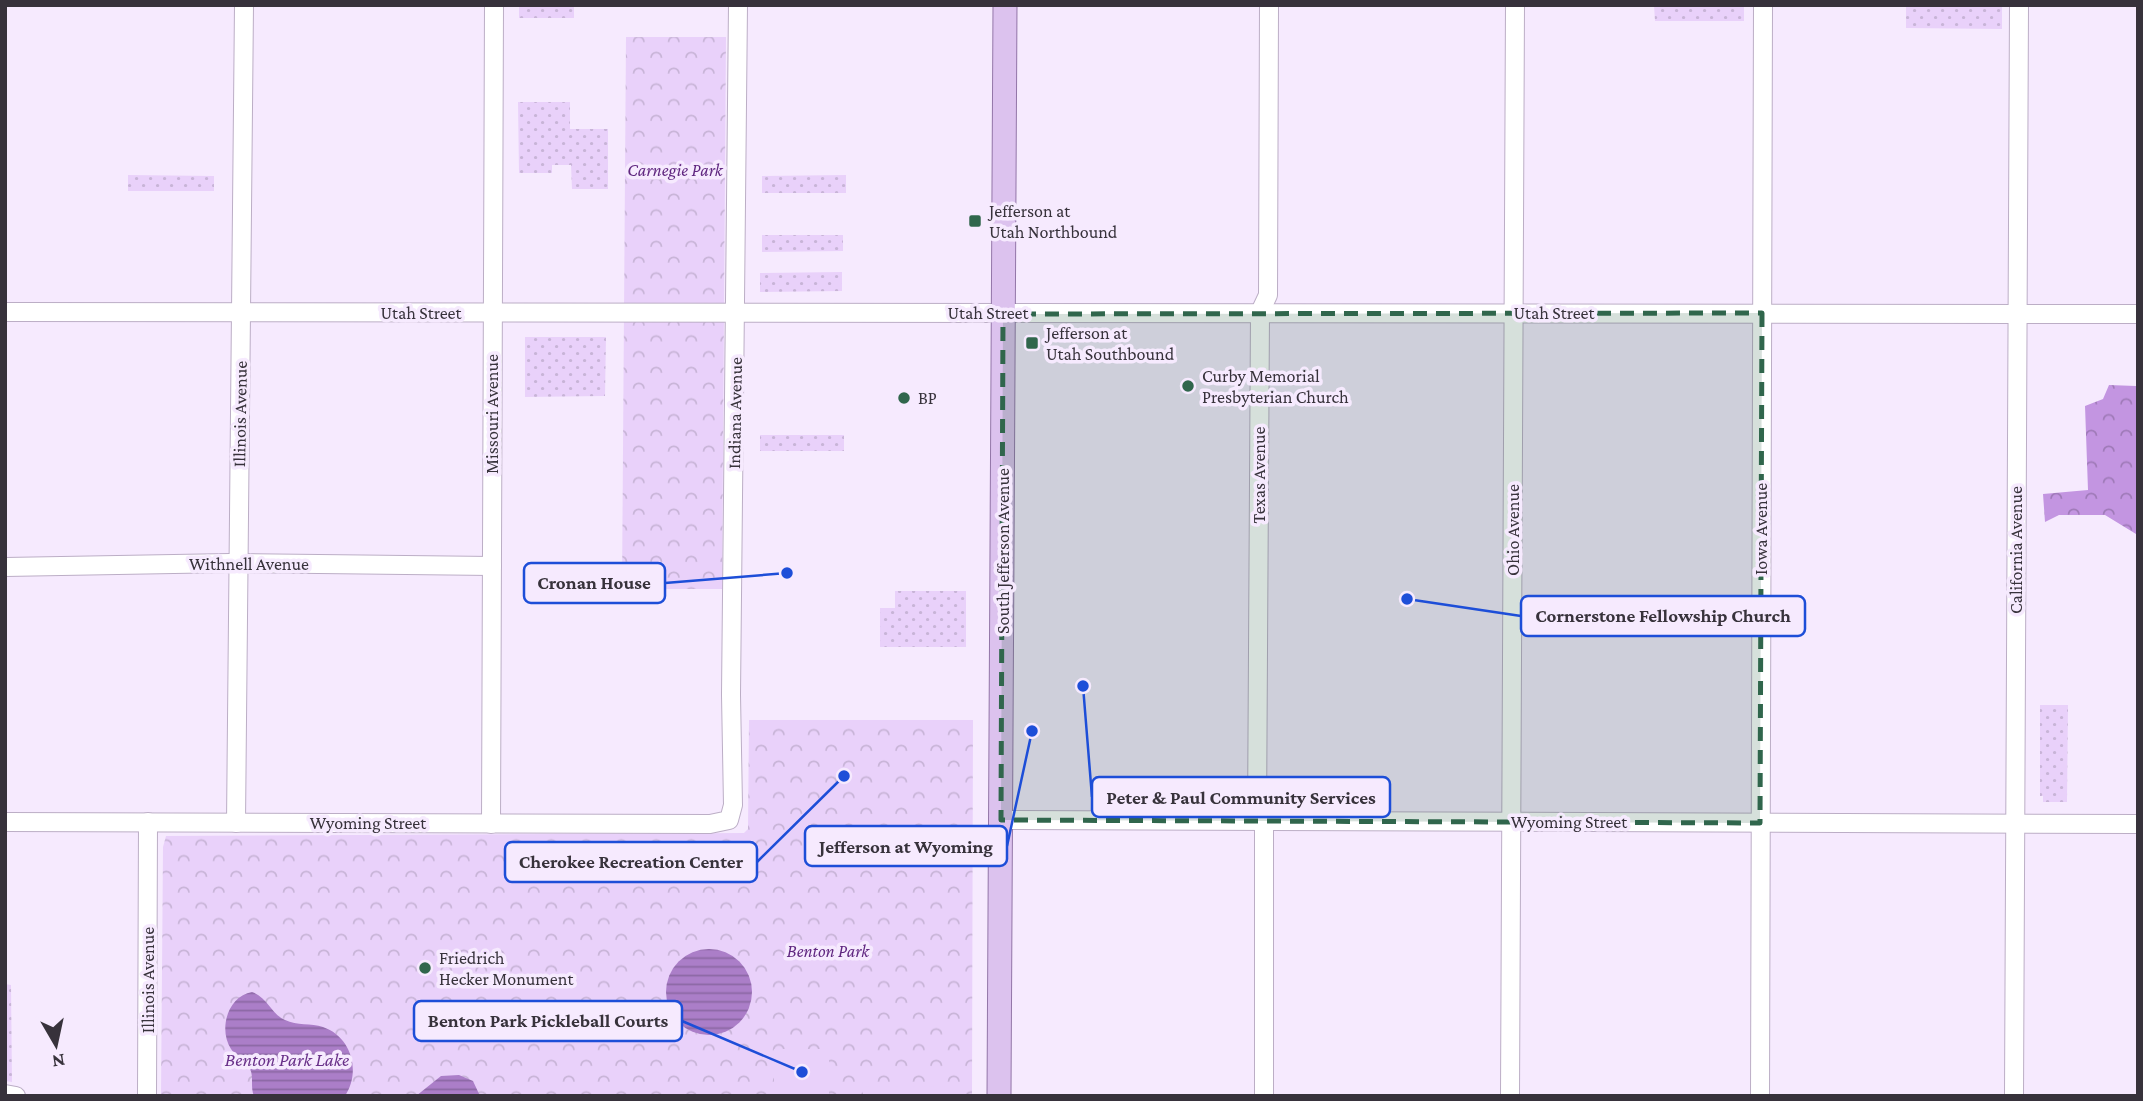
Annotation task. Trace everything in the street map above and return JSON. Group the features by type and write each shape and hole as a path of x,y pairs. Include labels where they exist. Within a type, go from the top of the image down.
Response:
{"main road":[{"name":"South Jefferson Avenue","path":"999,1096 1004,5"}],"street":[{"name":"Illinois Avenue","path":"236,823 244,5"},
{"name":"Missouri Avenue","path":"491,824 494,5"},
{"name":"Indiana Avenue","path":"729,820 733,805 731,695 738,5"},
{"name":"Texas Avenue","path":"1264,1096 1260,312 1268,295 1269,5"},
{"name":"Ohio Avenue","path":"1510,1096 1515,5"},
{"name":"Iowa Avenue","path":"1760,1096 1763,5"},
{"name":"California Avenue","path":"2014,1096 2019,5"},
{"name":"Utah Street","path":"5,312 2138,314"},
{"name":"Withnell Avenue","path":"5,567 238,563 492,566"},
{"name":"Wyoming Street","path":"5,822 710,824 729,820"},
{"name":"Wyoming Street","path":"1000,820 2138,824"},
{"name":"Illinois Avenue","path":"147,1096 148,822"},
{"path":"5,1094 16,1096"}],"highlighted area":[{"path":"1762,313 1760,823 1001,820 1003,314"}],"green space":[{"path":"519,5 574,5 574,18 519,18"},
{"path":"1654,5 1744,5 1744,21 1655,21"},
{"path":"1906,5 2002,5 2002,29 1906,28"},
{"name":"Carnegie Park","path":"626,37 726,37 722,589 622,589"},
{"path":"518,102 570,102 570,129 608,129 608,189 572,189 571,165 552,165 552,173 519,173"},
{"path":"128,175 214,176 214,191 128,191"},
{"path":"846,175 846,193 762,193 762,176"},
{"path":"762,235 843,235 843,251 762,252"},
{"path":"842,272 842,291 760,292 760,273"},
{"path":"525,337 606,337 605,396 525,397"},
{"path":"2109,385 2136,386 2136,534 2105,515 2059,515 2045,522 2043,494 2088,490 2085,406 2103,399"},
{"path":"760,435 844,435 844,451 760,451"},
{"path":"895,591 966,591 966,647 880,647 880,608 895,608"},
{"path":"2040,705 2068,705 2067,802 2043,802 2043,796 2040,796"},
{"name":"Benton Park","path":"749,720 973,720 972,1096 161,1096 163,847 166,836 744,833 748,829"},
{"path":"5,984 11,985 12,1082 5,1081"},
{"path":"774,1049 829,1049 829,1094 774,1094"},
{"path":"863,1086 948,1087 948,1096 863,1096"}],"water":[{"path":"701,949 717,949 740,961 749,975 752,992 749,1009 740,1023 717,1035 701,1035 685,1028 673,1016 666,1000 666,984 673,968 685,956"},
{"name":"Benton Park Lake","path":"252,992 285,1020 323,1027 341,1039 351,1056 353,1066 350,1087 345,1096 254,1096 250,1069 231,1049 225,1032 231,1007 244,995"},
{"path":"459,1075 473,1081 480,1096 416,1096 441,1076"}],"place":[{"name":"Jefferson at Utah Northbound","path":"975,221"},
{"name":"Jefferson at Utah Southbound","path":"1032,343"},
{"name":"Curby Memorial Presbyterian Church","path":"1188,386"},
{"name":"BP","path":"904,398"},
{"name":"Cronan House","path":"787,573"},
{"name":"Cornerstone Fellowship Church","path":"1407,599"},
{"name":"Peter & Paul Community Services","path":"1083,686"},
{"name":"Jefferson at Wyoming","path":"1032,731"},
{"name":"Cherokee Recreation Center","path":"844,776"},
{"name":"Friedrich Hecker Monument","path":"425,968"},
{"name":"Benton Park Pickleball Courts","path":"802,1072"}]}
